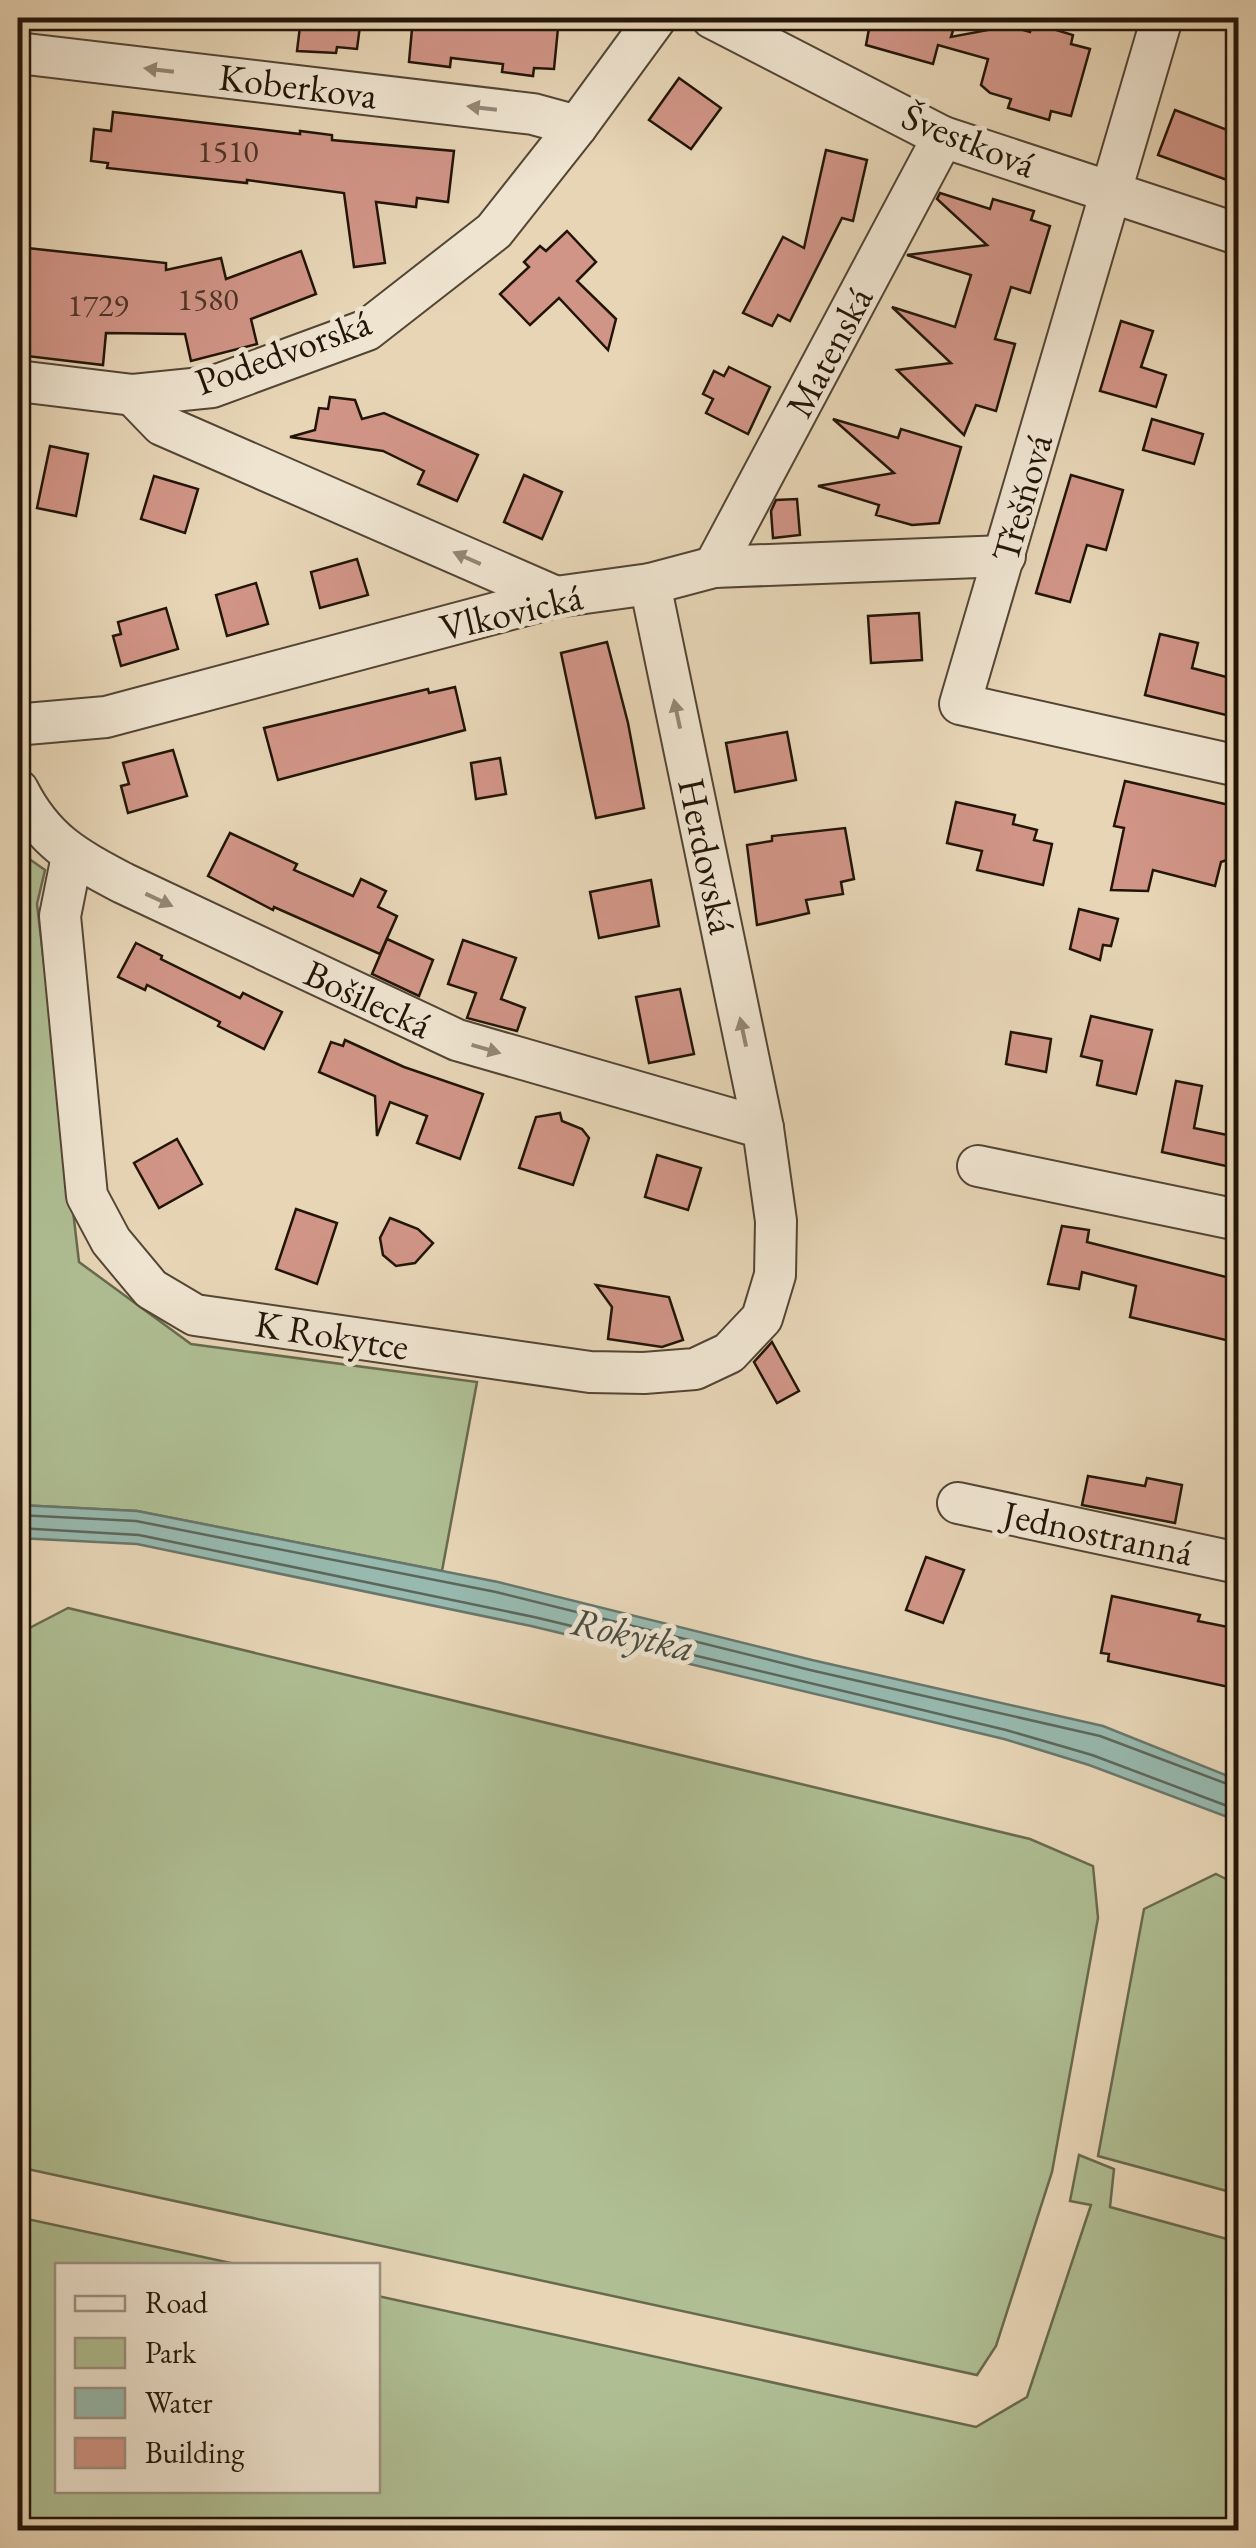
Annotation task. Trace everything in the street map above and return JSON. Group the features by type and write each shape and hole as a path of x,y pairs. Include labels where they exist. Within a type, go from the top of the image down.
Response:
{"street":[{"name":"Podedvorská","path":"18,381 133,395 212,387 367,330 494,231 656,18"},
{"name":"Švestková","path":"712,18 944,137 1238,234"},
{"name":"Třešňová","path":"1162,18 960,704 1238,766"},
{"name":"Koberkova","path":"18,53 533,114 577,126"},
{"name":"Matenská","path":"714,567 944,137"},
{"path":"133,395 162,424 556,597"},
{"name":"Vlkovická","path":"22,718 106,717 556,597 650,584 714,567 1004,556"},
{"name":"Herdovská","path":"650,584 763,1128"},
{"path":"18,768 25,760 29,742 22,718"},
{"name":"Bošilecká","path":"18,790 32,818 72,856 457,1040 763,1128"},
{"name":"K Rokytce","path":"72,856 60,916 87,1196 111,1241 151,1289 196,1315 590,1372 695,1369 729,1353 762,1318 775,1274 776,1221 763,1128"},
{"path":"978,1166 1238,1220"},
{"name":"Jednostranná","path":"958,1503 1238,1563"}],"green space":[{"path":"18,851 45,870 37,904 79,1262 191,1344 477,1382 442,1571 137,1511 18,1505"},
{"path":"68,1608 1030,1839 1093,1866 1098,1918 1052,2172 996,2346 977,2375 18,2167 18,1634"},
{"path":"1216,1874 1238,1885 1238,2194 1098,2156 1144,1909"},
{"path":"1079,2155 1114,2169 1110,2207 1238,2242 1238,2530 18,2530 18,2217 231,2263 55,2263 55,2493 380,2493 380,2296 976,2427 1027,2397 1091,2205 1070,2201"}],"water":[{"name":"Rokytka","path":"18,1505 137,1511 498,1582 812,1660 1103,1726 1238,1780 1238,1821 1089,1765 1004,1739 531,1626 137,1544 18,1538"}],"building":[{"path":"301,18 361,18 357,49 337,47 336,53 297,51"},
{"path":"413,18 559,18 554,69 534,68 533,76 502,72 503,64 451,58 450,67 409,62"},
{"path":"871,18 957,18 951,37 1009,26 1030,32 1033,23 1073,35 1071,44 1090,49 1071,116 1051,111 1049,120 1008,108 1011,99 990,93 981,85 988,59 938,45 933,64 866,45"},
{"path":"679,78 721,108 691,149 649,120"},
{"path":"1175,110 1238,134 1238,184 1158,155"},
{"path":"113,112 454,151 448,202 417,198 416,207 376,202 385,263 354,267 344,193 107,168 108,163 91,161 94,129 111,131"},
{"path":"826,150 867,160 853,221 842,218 790,321 778,315 772,326 743,313 783,237 804,248"},
{"path":"940,193 990,209 993,199 1034,211 1031,220 1050,226 1030,293 1011,287 995,339 1015,344 996,411 976,405 964,435 897,370 951,363 892,307 955,327 971,275 907,255 987,245 937,199"},
{"path":"567,231 596,262 577,281 616,319 608,350 559,298 530,325 500,294 529,267 524,262 540,246 546,251"},
{"path":"18,247 166,263 166,270 221,258 226,279 301,251 316,294 251,319 257,344 191,361 185,334 106,333 103,365 18,355"},
{"path":"1121,321 1153,331 1141,367 1166,375 1156,407 1100,391"},
{"path":"729,367 770,387 748,434 706,413 713,399 703,394 714,371 724,376"},
{"path":"330,397 355,400 362,419 384,413 478,455 457,501 418,484 424,471 383,451 290,437 315,430 319,408 328,409"},
{"path":"833,419 898,438 901,429 961,447 939,523 912,525 876,515 879,505 818,486 894,473"},
{"path":"1152,419 1203,434 1194,464 1143,450"},
{"path":"50,446 88,454 76,516 37,508"},
{"path":"524,475 562,492 542,539 504,522"},
{"path":"1071,475 1123,490 1106,550 1087,545 1070,602 1036,593"},
{"path":"154,476 198,489 185,533 141,519"},
{"path":"797,499 800,535 773,538 771,511 776,500"},
{"path":"357,559 368,595 320,608 311,572"},
{"path":"256,583 268,624 227,636 216,595"},
{"path":"166,608 178,649 121,666 113,636 121,634 118,622"},
{"path":"919,613 922,660 871,663 868,616"},
{"path":"1160,634 1198,643 1192,668 1238,680 1238,718 1145,695"},
{"path":"607,642 644,808 596,818 561,653"},
{"path":"455,687 465,730 278,780 264,728 428,689 429,693"},
{"path":"787,732 796,780 735,792 726,743"},
{"path":"173,750 187,796 128,813 121,786 129,784 123,763"},
{"path":"500,758 506,794 476,799 471,763"},
{"path":"1125,781 1238,807 1238,856 1221,862 1215,886 1153,870 1148,891 1111,890 1124,828 1114,826"},
{"path":"956,802 1015,815 1013,824 1037,830 1034,840 1052,844 1043,885 977,870 982,851 947,843"},
{"path":"845,828 854,879 841,882 843,894 806,900 809,913 757,925 747,845 772,841 772,836"},
{"path":"230,833 297,864 294,870 353,896 361,879 386,891 378,907 397,916 380,954 274,907 273,910 208,876"},
{"path":"651,880 659,926 599,938 590,892"},
{"path":"1079,909 1118,919 1111,946 1103,945 1100,960 1070,949"},
{"path":"387,939 433,960 419,996 372,974"},
{"path":"463,940 516,958 501,999 525,1008 517,1031 467,1018 476,993 448,984"},
{"path":"136,943 240,998 243,993 282,1012 264,1049 147,985 145,990 118,977"},
{"path":"680,989 694,1054 649,1063 636,997"},
{"path":"1091,1016 1152,1030 1136,1094 1097,1085 1102,1061 1081,1056"},
{"path":"1011,1032 1051,1039 1046,1072 1006,1064"},
{"path":"345,1040 404,1067 483,1094 460,1159 417,1143 427,1116 390,1102 377,1136 375,1096 319,1072 331,1042 343,1046"},
{"path":"1176,1081 1202,1086 1194,1128 1232,1136 1226,1166 1162,1152"},
{"path":"560,1113 562,1121 582,1129 589,1138 573,1185 519,1168 536,1117"},
{"path":"177,1139 202,1184 159,1208 134,1163"},
{"path":"657,1155 701,1168 688,1210 645,1197"},
{"path":"296,1209 337,1223 317,1284 276,1269"},
{"path":"390,1218 418,1229 433,1243 415,1263 396,1266 383,1255 380,1238"},
{"path":"1062,1226 1089,1230 1087,1242 1238,1280 1238,1343 1130,1317 1136,1286 1082,1272 1079,1289 1048,1284"},
{"path":"596,1285 669,1297 683,1340 662,1347 608,1339 612,1307"},
{"path":"772,1342 799,1391 777,1403 754,1362"},
{"path":"1088,1476 1145,1486 1147,1478 1182,1485 1175,1523 1082,1505"},
{"path":"926,1557 964,1570 943,1623 906,1610"},
{"path":"1112,1596 1200,1615 1198,1621 1238,1629 1238,1689 1108,1661 1109,1654 1101,1653"}]}
